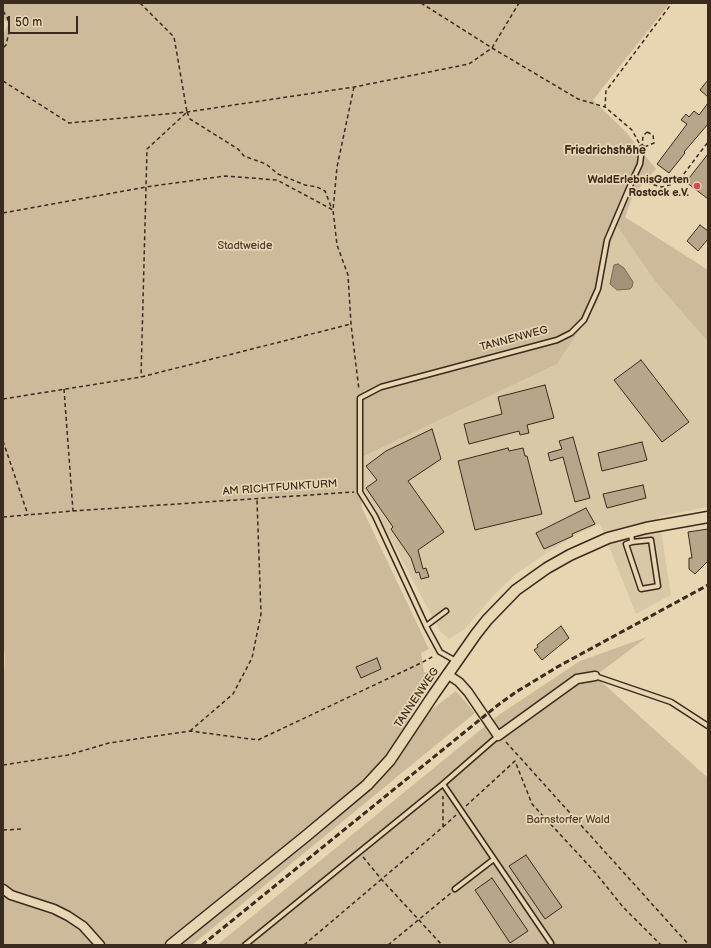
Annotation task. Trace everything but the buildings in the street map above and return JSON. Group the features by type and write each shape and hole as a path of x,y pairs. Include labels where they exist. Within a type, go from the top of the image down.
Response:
{"street":[{"name":"TANNENWEG","path":"171,945 367,785 390,760 456,661 487,620 507,598 547,568 608,538 630,532 708,517"},
{"path":"447,674 459,682 468,692 498,736 577,679 595,676"},
{"path":"3,889 11,895 54,909 68,916 83,926 100,945"}],"lane":[{"name":"TANNENWEG","path":"360,398 381,387 557,340 571,333 584,320 598,289 607,240 640,164 642,148"},
{"path":"360,398 360,492 375,516 426,626 440,652 456,661"},
{"path":"630,532 632,542"},
{"path":"651,540 658,586 641,589 626,544 632,542 651,540"},
{"path":"426,626 446,611"},
{"path":"595,676 671,702 708,726"},
{"path":"245,945 443,784 498,736"},
{"path":"443,784 551,943"},
{"path":"455,890 494,859"}],"path":[{"path":"140,3 174,37 187,112 190,119 238,149 244,156 266,164 278,174 305,185 317,186 325,191 333,210"},
{"path":"420,3 578,99 605,107 632,130 642,148"},
{"path":"3,81 69,123 187,112 354,87 469,64 492,48 519,3"},
{"path":"605,107 606,91 672,3"},
{"path":"3,11 9,24 9,32 6,44 3,48"},
{"path":"354,87 337,167 333,210 337,245 348,275 351,324 360,398"},
{"path":"142,377 148,149 187,112"},
{"path":"647,132 653,136 654,143 642,148 643,136 647,132"},
{"path":"633,179 662,187 673,184 680,179 708,142"},
{"path":"3,213 146,187 225,176 277,180 333,210"},
{"path":"3,399 142,377 351,324"},
{"path":"64,389 73,511"},
{"path":"3,441 28,515"},
{"name":"AM RICHTFUNKTURM","path":"3,517 360,492"},
{"path":"190,731 233,694 252,658 261,614 257,499"},
{"path":"3,765 68,755 110,743 190,731 258,740 421,663 440,652"},
{"path":"498,736 510,745 690,945"},
{"path":"304,945 461,811 519,756"},
{"path":"515,761 532,804 594,871 623,907 661,945"},
{"path":"442,827 443,784"},
{"path":"3,830 23,829"},
{"path":"359,852 382,880 442,945"},
{"path":"388,945 455,890"}],"shaded area":[{"path":"617,226 655,281 708,342 708,507 659,517 671,595 636,614 600,524 575,535 516,574 493,596 465,629 449,639 440,631 361,484 362,457 557,364 598,302 609,250"},
{"path":"618,264 624,268 633,282 630,289 617,290 610,284 614,265"}],"green space":[{"name":"Stadtweide","path":"3,3 670,3 593,100 625,131 656,169 633,195 625,217 708,270 708,342 655,281 617,226 609,250 598,302 557,364 362,457 360,492 362,508 429,649 421,653 424,672 431,673 430,677 408,716 415,722 456,691 475,713 192,945 3,945 3,690 5,658 3,641 3,36 8,24 3,16"},
{"name":"Barnstorfer Wald","path":"647,637 595,676 708,778 708,945 217,945 500,714 580,661"}],"railway":[{"path":"202,945 516,692 559,666 708,585"}],"place":[{"name":"WaldErlebnisGarten Rostock e.V.","path":"697,186"}],"district":[{"name":"Friedrichshöhe","path":"605,151"}]}
